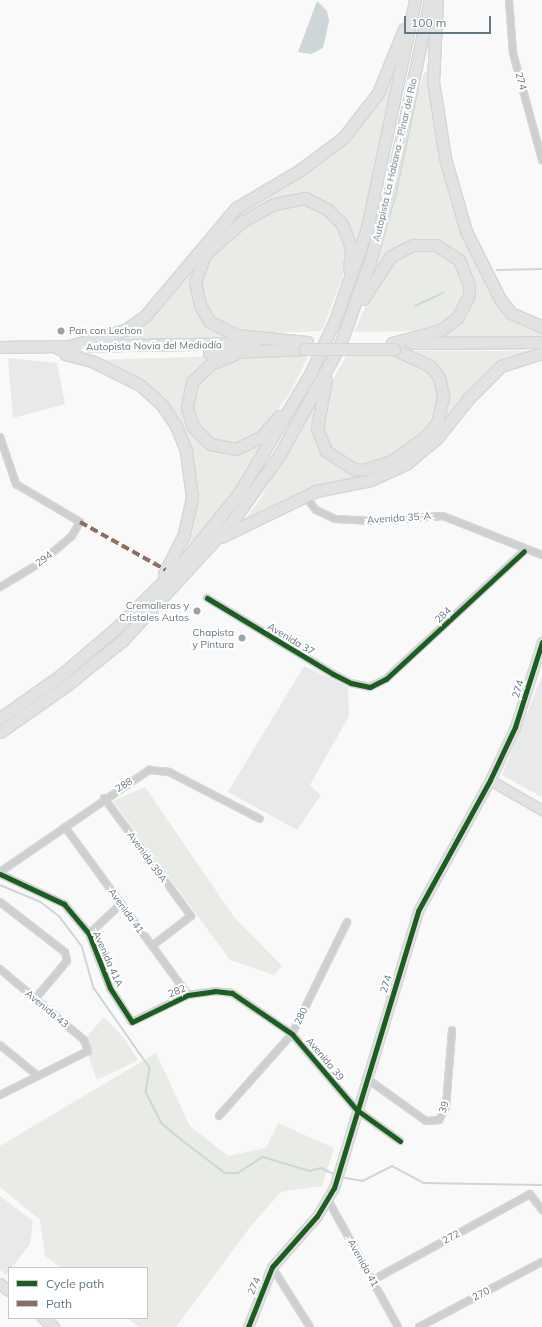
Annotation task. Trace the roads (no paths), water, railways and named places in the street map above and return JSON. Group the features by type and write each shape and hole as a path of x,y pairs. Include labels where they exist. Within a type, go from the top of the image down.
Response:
{"highway":[{"name":"Autopista La Habana - Pinar del Río","path":"0,718 61,675 115,629 185,560 239,493 310,374 336,320 367,228 415,0"},
{"path":"62,351 125,330 145,316 236,208 300,170 343,138 366,110 388,76 415,0"},
{"name":"Autopista La Habana - Pinar del Río","path":"0,732 122,641 217,539 280,454 334,357 349,323 380,230 430,0"},
{"path":"437,0 433,81 445,158 466,231 500,299 511,313 542,327"},
{"path":"336,320 349,270 351,248 342,224 327,209 305,198 289,199 243,221 211,247 200,263 195,282 199,301 210,321 236,335 306,345 542,348"},
{"path":"349,323 391,256 421,244 448,250 468,276 469,296 462,310 441,330 393,346"},
{"path":"393,346 542,342"},
{"name":"Autopista Novia del Mediodía","path":"0,352 306,345"},
{"name":"Autopista Novia del Mediodía","path":"0,347 62,351 240,352 306,345"},
{"path":"334,357 318,410 318,437 331,458 363,470 394,460 412,448 426,436 442,410 439,377 419,358 393,346"},
{"path":"62,351 114,370 151,395 176,426 191,473 192,498 174,558 115,629"},
{"path":"240,352 200,372 189,390 187,408 193,427 210,444 222,448 248,445 261,436 310,374"},
{"path":"217,539 305,496 371,480 406,464 437,438 468,399 501,366 542,353"}],"main road":[{"path":"0,1284 8,1290"},
{"path":"44,1319 54,1327"}],"street":[{"name":"274","path":"509,0 513,53 542,160"},
{"name":"294","path":"0,437 16,484 80,522 72,536 40,563 0,587"},
{"name":"Avenida 35-A","path":"305,496 316,510 336,519 369,522 443,516 524,551 542,555"},
{"name":"284","path":"370,687 386,679 524,551"},
{"name":"Avenida 37","path":"207,598 345,680 370,687"},
{"name":"274","path":"248,1327 272,1267 328,1200 338,1178 366,1078 418,911 490,780 523,705 542,642"},
{"name":"288","path":"0,873 104,798 149,770 158,769 260,819"},
{"path":"490,780 542,810"},
{"name":"Avenida 39A","path":"104,798 191,916 152,946"},
{"name":"Avenida 41","path":"65,827 188,995"},
{"name":"Avenida 41A","path":"0,873 64,904 89,934 110,988 132,1022"},
{"path":"0,902 65,952 67,961 35,999"},
{"path":"89,934 121,904"},
{"name":"280","path":"219,1116 292,1034 347,922"},
{"name":"Avenida 43","path":"0,969 84,1040 88,1051 38,1076"},
{"name":"282","path":"132,1022 188,995 215,991 232,993"},
{"name":"Avenida 39","path":"232,993 292,1034 357,1110 400,1141"},
{"name":"39","path":"366,1078 426,1121 439,1120 446,1107 452,1030"},
{"path":"0,1045 38,1076 0,1095"},
{"name":"272","path":"372,1280 530,1194 542,1210"},
{"name":"Avenida 41","path":"328,1200 398,1327"},
{"name":"270","path":"419,1327 542,1262"},
{"path":"272,1267 310,1327"}],"waterway":[{"path":"497,270 542,269"},
{"path":"415,306 443,293"},
{"path":"0,885 41,902 60,917 82,946 94,988 150,1068 146,1092 162,1123 173,1133 225,1173 238,1173 263,1157 310,1171 321,1168 334,1174"},
{"path":"341,1177 363,1181 392,1166 424,1183 542,1185"}],"place":[{"name":"Pan con Lechon","path":"61,331"},
{"name":"Cremalleras y Cristales Autos","path":"197,611"},
{"name":"Chapista y Pintura","path":"242,638"}]}
